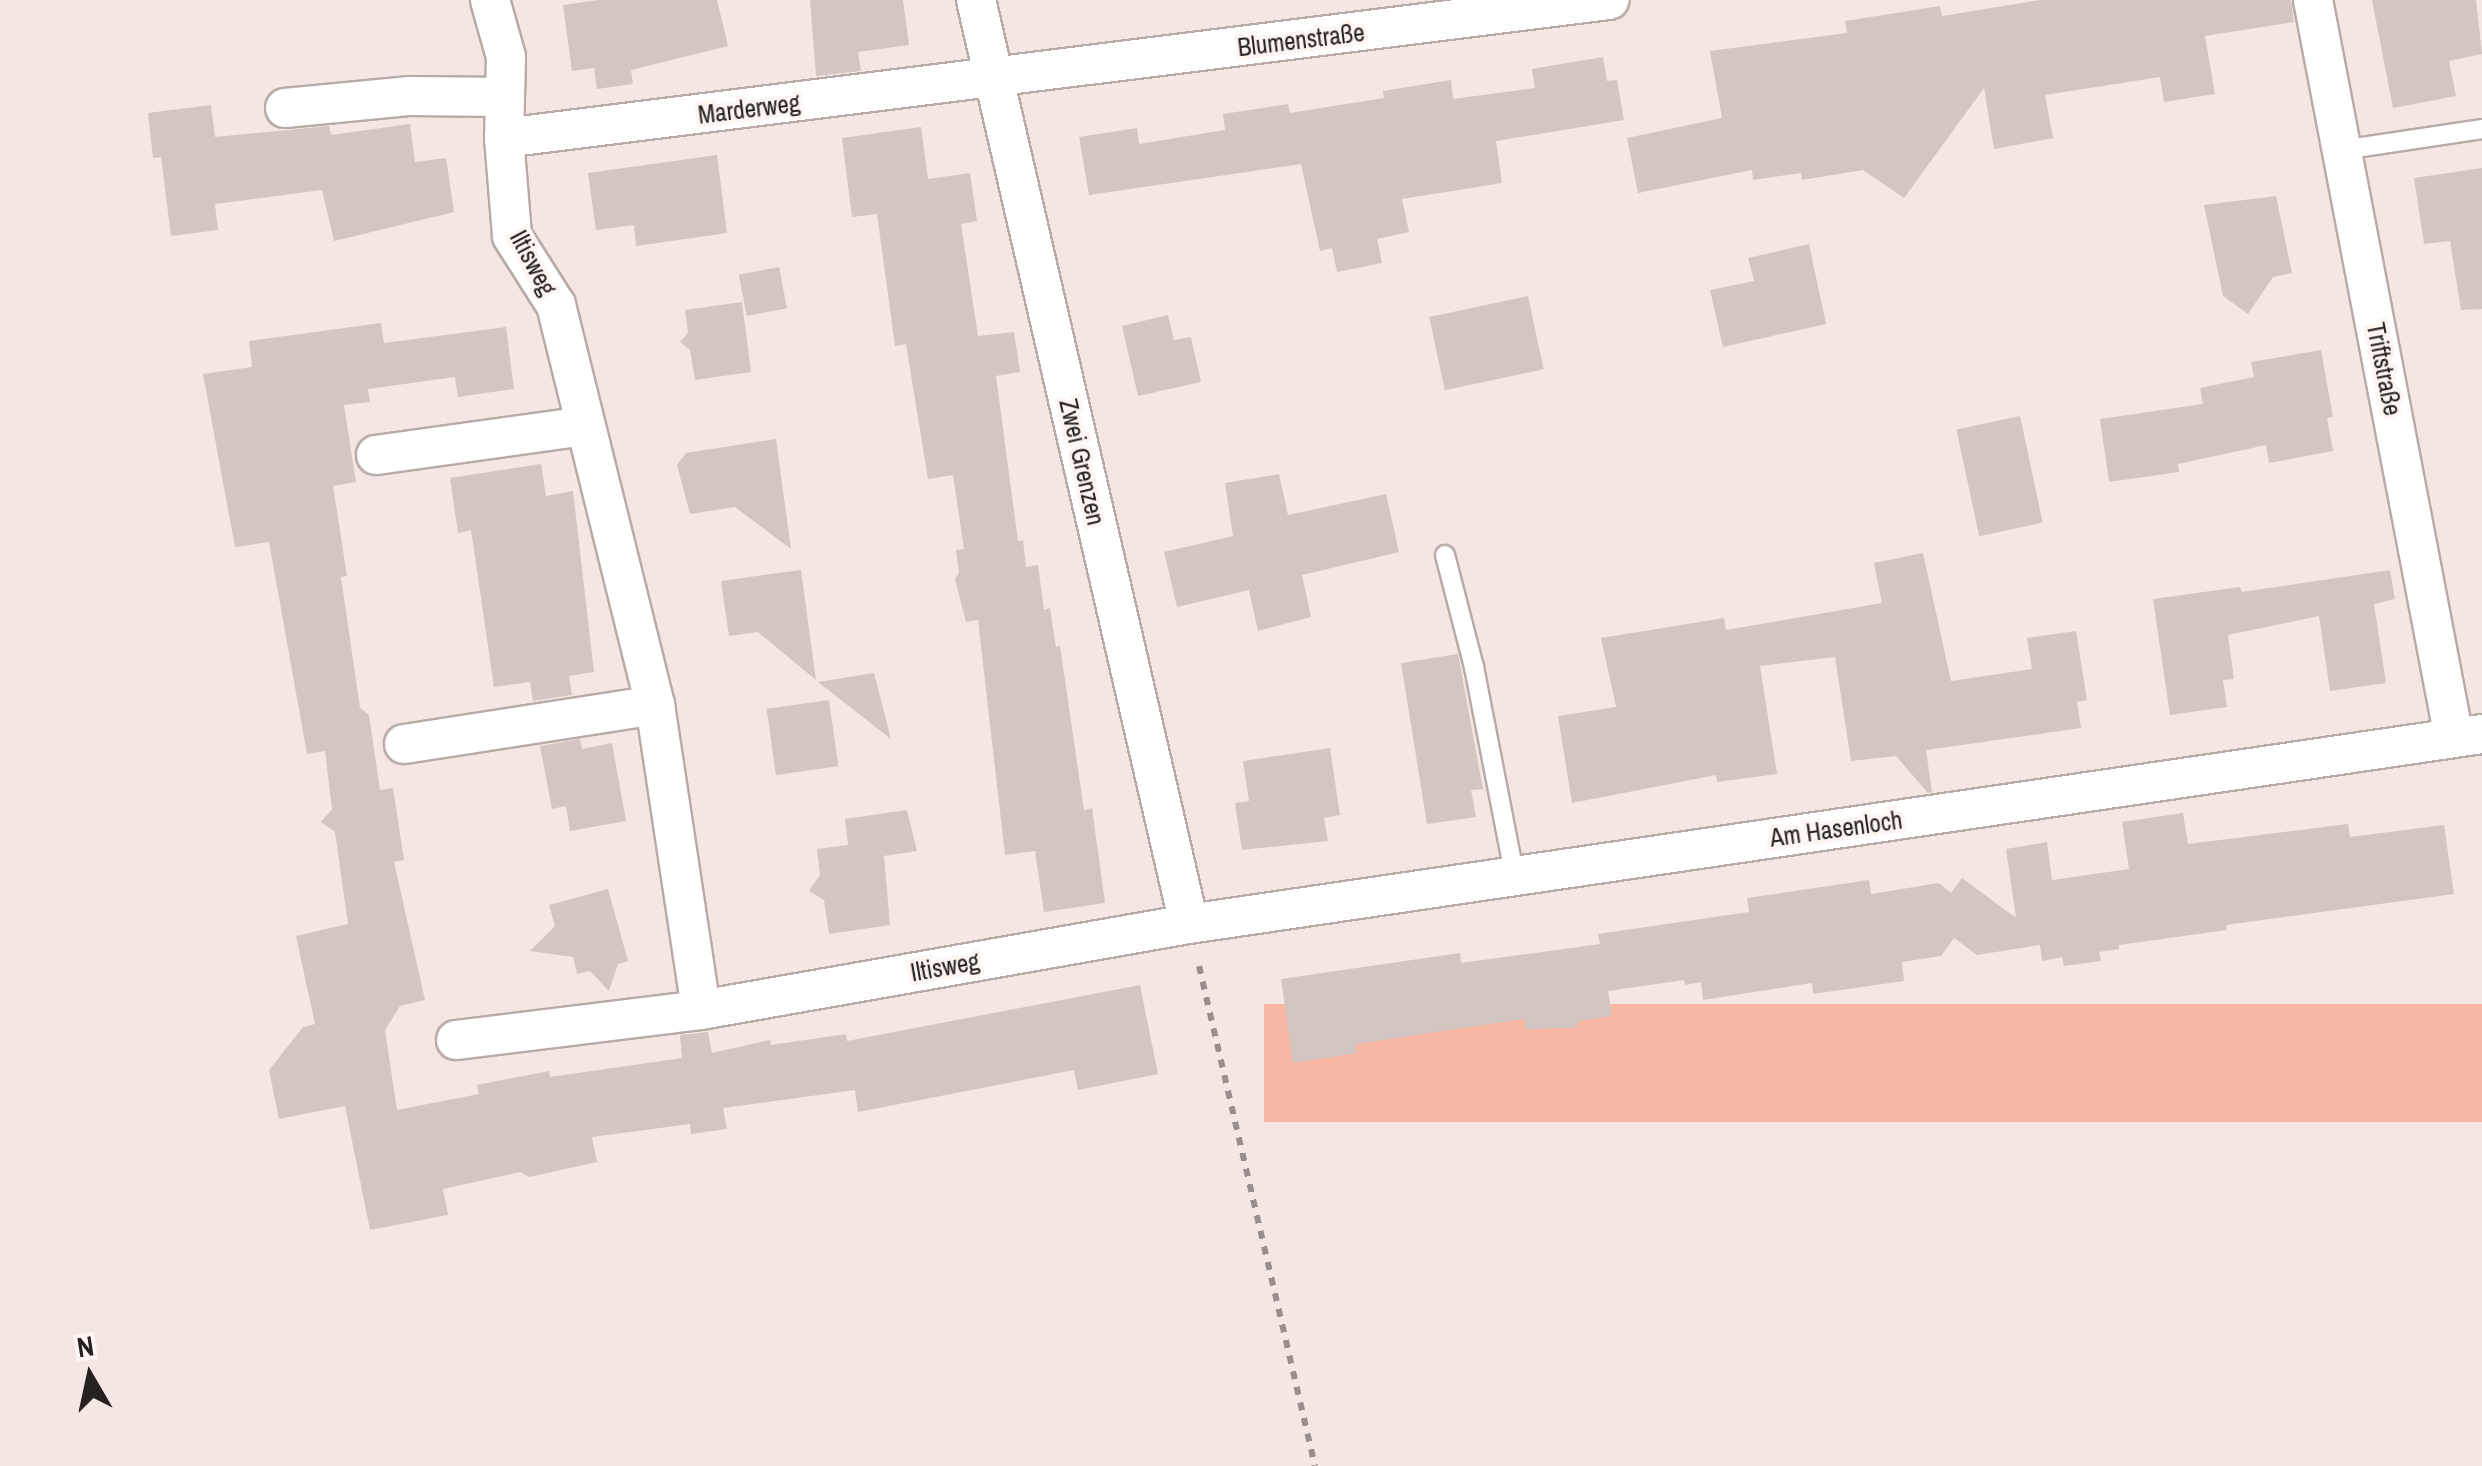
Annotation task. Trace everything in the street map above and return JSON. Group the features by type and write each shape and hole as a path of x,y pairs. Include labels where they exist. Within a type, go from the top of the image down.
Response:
{"street":[{"name":"Iltisweg","path":"490,0 506,57 504,138 512,236 556,306 654,705 701,1010"},
{"name":"Zwei Grenzen","path":"976,0 1189,924"},
{"name":"Blumenstraße","path":"994,80 1608,0"},
{"name":"Triftstraße","path":"2312,0 2468,736"},
{"name":"Marderweg","path":"504,138 994,80"},
{"path":"284,108 410,96 505,97"},
{"path":"376,455 584,426"},
{"path":"404,744 654,705"},
{"name":"Am Hasenloch","path":"1189,924 2468,736"},
{"name":"Iltisweg","path":"456,1040 701,1010 1189,924"}],"lane":[{"path":"2342,150 2482,130"},
{"path":"1445,555 1474,667 1516,877"}],"path":[{"path":"1189,924 1315,1466"}],"shaded area":[{"path":"1264,1004 2482,1004 2482,1122 1264,1122"}],"building":[{"path":"599,0 717,0 728,46 631,70 633,84 597,89 594,68 572,71 563,5"},
{"path":"810,0 903,0 909,45 858,52 861,71 816,76"},
{"path":"2040,0 2291,0 2294,22 2205,36 2215,94 2164,102 2160,77 2045,95 2053,138 1994,149 1984,88 1904,198 1863,170 1802,180 1801,173 1753,180 1752,170 1638,193 1627,138 1722,118 1710,51 1847,33 1845,21 1940,6 1942,16"},
{"path":"2372,0 2476,0 2482,54 2449,61 2456,96 2393,108"},
{"path":"1603,57 1607,81 1617,80 1624,120 1496,141 1502,183 1402,199 1409,232 1377,239 1382,263 1337,272 1332,248 1320,251 1301,164 1089,195 1079,137 1137,128 1139,144 1225,130 1223,114 1288,104 1290,113 1384,98 1383,91 1451,80 1453,99 1535,88 1532,69"},
{"path":"211,105 215,137 329,126 331,135 410,124 415,162 446,158 454,212 334,241 322,190 215,204 218,230 171,236 161,157 153,158 148,113"},
{"path":"921,127 928,179 970,173 977,221 961,224 978,336 1014,332 1020,372 996,376 1018,541 1023,540 1026,567 1038,565 1044,610 1050,608 1056,647 1060,646 1084,810 1092,808 1105,903 1044,912 1035,851 1005,855 978,620 966,622 955,579 959,573 956,550 964,549 953,475 928,479 906,344 895,346 877,214 852,217 842,138"},
{"path":"717,155 727,233 636,246 634,225 596,230 588,173"},
{"path":"2482,168 2482,309 2461,310 2450,241 2424,244 2414,178"},
{"path":"2276,196 2292,273 2273,277 2248,314 2223,296 2204,205"},
{"path":"1809,244 1826,324 1723,347 1710,290 1754,281 1748,258"},
{"path":"779,267 787,308 747,316 739,275"},
{"path":"1528,296 1544,369 1445,390 1429,317"},
{"path":"742,302 751,372 695,380 690,350 680,342 688,333 685,310"},
{"path":"1168,315 1174,340 1191,337 1201,382 1138,396 1122,326"},
{"path":"381,323 384,343 506,327 514,389 458,397 455,377 368,389 370,402 344,405 356,482 333,486 347,576 341,577 360,708 369,715 380,790 393,788 404,860 394,862 425,1000 400,1006 385,1030 397,1110 479,1094 477,1085 549,1071 550,1077 682,1058 680,1035 708,1032 712,1053 770,1040 771,1045 846,1034 847,1041 1140,985 1158,1074 1078,1090 1074,1070 858,1112 855,1090 723,1108 727,1129 691,1134 690,1124 592,1137 597,1162 529,1177 520,1172 443,1189 448,1215 370,1230 345,1106 279,1119 269,1070 303,1027 315,1024 296,936 348,924 335,832 321,822 332,809 325,751 307,754 269,542 235,547 203,374 252,367 249,341"},
{"path":"2321,350 2333,417 2327,418 2333,451 2269,463 2266,445 2178,464 2179,472 2109,482 2100,419 2203,404 2200,388 2254,377 2251,362"},
{"path":"2020,416 2043,523 1979,536 1956,430"},
{"path":"776,439 791,549 735,507 690,514 677,465 686,453"},
{"path":"541,464 546,496 573,491 594,672 569,676 572,695 533,701 530,682 494,687 471,530 458,533 450,478"},
{"path":"1279,474 1288,515 1386,494 1399,552 1302,575 1311,617 1258,631 1249,590 1177,607 1164,552 1233,536 1225,483"},
{"path":"1923,553 1951,681 2032,669 2027,638 2076,631 2087,700 2077,702 2081,728 1926,750 1932,792 1928,793 1896,756 1851,761 1835,657 1760,666 1777,774 1717,782 1716,775 1572,803 1558,716 1616,707 1601,638 1724,618 1726,630 1882,603 1874,563"},
{"path":"801,570 816,680 758,632 729,636 721,581"},
{"path":"2390,570 2395,599 2374,604 2386,683 2330,691 2319,616 2228,635 2234,679 2223,680 2227,707 2170,715 2153,599 2240,587 2242,592"},
{"path":"1458,654 1483,789 1471,790 1476,817 1427,824 1401,663"},
{"path":"874,673 891,739 818,682"},
{"path":"829,700 838,766 776,775 767,709"},
{"path":"580,739 582,749 612,743 626,821 570,831 566,806 552,809 540,746"},
{"path":"1330,748 1340,815 1324,818 1328,841 1242,850 1235,803 1249,801 1243,761"},
{"path":"907,810 917,851 884,856 890,925 829,934 824,900 809,891 820,875 817,849 848,845 845,819"},
{"path":"2183,813 2188,844 2348,824 2350,837 2444,825 2454,894 2226,925 2227,930 2119,945 2119,949 2099,952 2101,961 2064,966 2062,957 2042,961 2040,945 1977,955 1954,938 1941,956 1902,962 1904,981 1813,994 1812,983 1703,1000 1701,982 1685,985 1684,980 1608,991 1612,1016 1579,1021 1575,1028 1525,1029 1524,1019 1356,1044 1357,1053 1293,1063 1281,979 1460,953 1461,963 1600,944 1598,934 1749,912 1747,898 1869,880 1871,894 1939,883 1951,893 1962,878 2016,918 2006,849 2047,842 2052,880 2129,869 2122,822"},
{"path":"608,889 628,961 618,964 609,991 590,971 577,974 573,957 530,951 555,926 549,905"}]}
